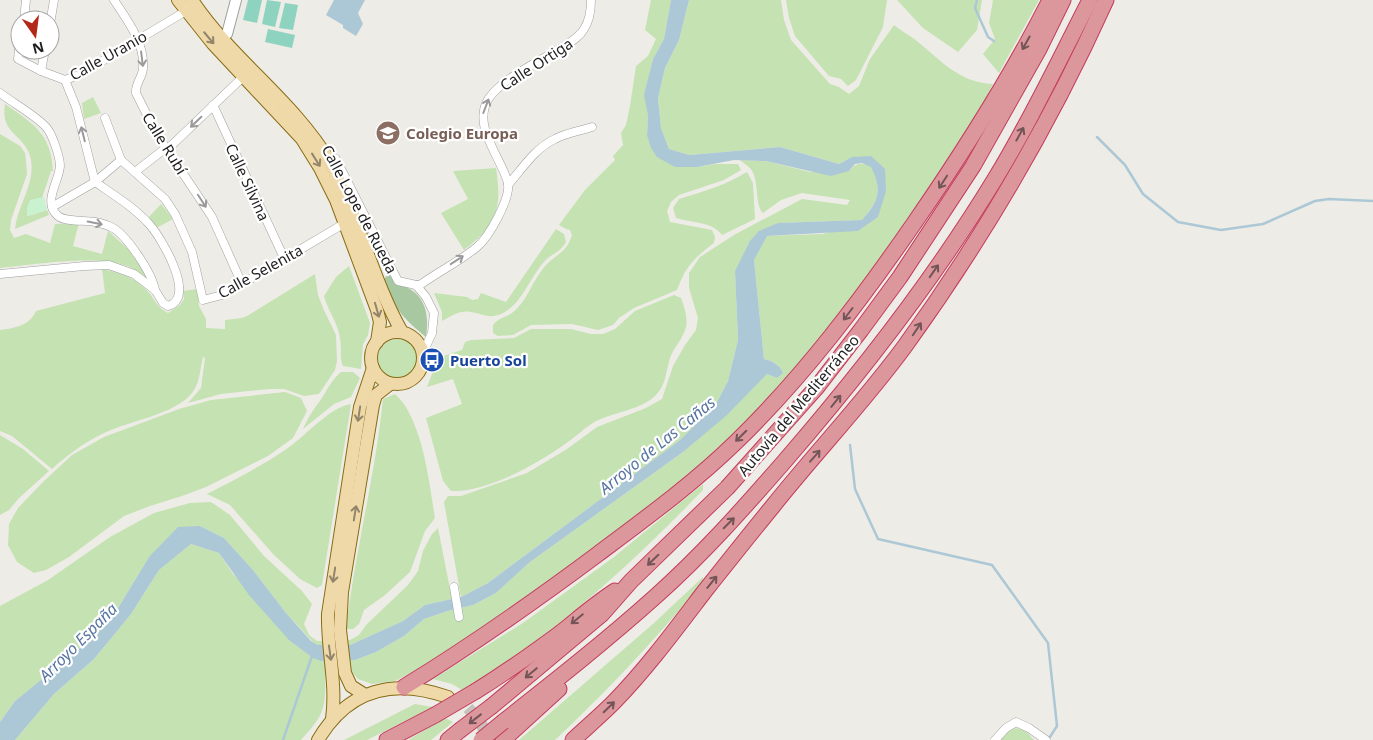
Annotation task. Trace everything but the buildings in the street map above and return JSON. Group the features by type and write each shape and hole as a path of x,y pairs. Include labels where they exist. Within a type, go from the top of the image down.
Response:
{"highway":[{"path":"404,687 483,637 645,519 708,468 785,393 883,268 944,181 990,106 1050,0"},
{"name":"Autovía del Mediterráneo","path":"453,736 602,614 631,581 727,488 817,387 900,277 973,166 1039,49 1063,0"},
{"name":"Autovía del Mediterráneo","path":"481,740 506,732 584,658 658,595 735,517 831,407 890,333 944,258 995,179 1042,95 1090,0"},
{"path":"573,740 614,702 662,648 777,501 848,418 904,347 958,269 1005,194 1050,115 1106,0"},
{"path":"387,740 435,715 518,664 594,605 631,581"}],"main road":[{"name":"Calle Lope de Rueda","path":"178,0 189,6 227,39 301,110 336,159"},
{"name":"Calle Lope de Rueda","path":"201,0 227,39 294,114 330,162 356,221 389,309 402,332"},
{"name":"Calle Lope de Rueda","path":"189,6 229,61 302,139 320,168 345,223 377,310 380,322 377,342"},
{"path":"227,39 229,61"},
{"path":"332,720 339,674 334,631 328,614 360,407 373,368 372,354 377,342 388,334 402,332 416,340 421,346 424,360 421,370 415,378 406,383 390,384 379,378 373,368"},
{"path":"334,631 373,405 376,395 390,384"},
{"path":"339,674 351,686 365,695"},
{"path":"318,740 332,720 349,705 365,695 404,687 428,690 448,697"}],"street":[{"name":"Calle Rubí","path":"114,0 138,39 143,58 143,70 135,87 136,93 156,133 212,217 242,284"},
{"path":"227,39 236,0"},
{"name":"Calle Ortiga","path":"508,185 484,128 483,112 488,99 500,85 579,36 588,21 591,12 591,0"},
{"name":"Calle Uranio","path":"20,60 64,80 78,75 189,6"},
{"path":"42,71 44,60"},
{"path":"134,172 172,145 244,76"},
{"path":"0,274 109,265 134,274 155,290 163,303 168,306 178,299 180,291 179,282 174,268 163,245 150,226 128,205 95,182 76,107 64,80"},
{"path":"0,93 47,128 56,146 60,164 58,178 51,195 52,207 59,217 66,220 97,222 113,228 128,243 145,266 154,281 155,290"},
{"name":"Calle Silvina","path":"213,105 284,258"},
{"name":"Calle Selenita","path":"105,118 121,160 165,199 175,214 192,252 203,300 222,295 345,223"},
{"path":"416,286 478,247 493,229 502,209 508,185 538,150 556,138 592,127"},
{"name":"Calle Lope de Rueda","path":"336,159 398,281 416,286 426,297 434,313 432,333 423,353"},
{"path":"52,207 95,182 121,160"},
{"path":"454,587 460,617"},
{"path":"995,740 1006,728 1016,722 1029,728 1046,740"}],"green space":[{"path":"248,0 262,0 257,23 243,20"},
{"path":"267,0 281,2 275,27 262,24"},
{"path":"651,0 671,0 664,39 653,59 645,95 648,116 647,135 697,167 715,164 738,164 741,170 724,180 679,195 671,202 667,211 670,222 712,230 715,237 714,243 691,264 677,290 634,308 619,318 613,325 598,330 572,324 531,325 513,335 498,336 493,333 493,325 518,308 542,270 568,245 572,235 570,230 559,225 585,190 615,160 613,156 623,145 621,133 626,125 636,66 648,56 656,39 645,30"},
{"path":"689,0 781,0 784,20 791,40 830,84 839,87 849,94 859,86 870,59 894,25 959,74 981,83 993,84 976,118 914,210 813,352 721,448 602,544 461,647 395,681 372,684 358,679 352,672 325,677 325,697 322,712 301,740 15,740 54,694 94,659 131,614 159,570 191,544 219,553 233,574 321,661 355,660 376,652 404,636 424,619 473,605 496,593 530,562 683,452 767,374 777,378 782,373 775,363 764,359 754,260 766,236 823,234 878,217 885,169 852,157 839,164 780,147 689,155 669,149 661,128 658,98 665,68 679,40"},
{"path":"786,0 887,0 883,27 856,80 848,86 841,79 829,76 795,36"},
{"path":"897,0 982,0 977,30 958,52 923,28"},
{"path":"993,0 1039,0 999,73 983,54 995,39 989,23"},
{"path":"285,3 298,5 293,30 279,28"},
{"path":"268,29 295,35 292,48 265,42"},
{"path":"93,97 101,113 84,119 82,103"},
{"path":"5,104 39,131 45,139 52,158 53,171 51,171 42,198 31,200 28,216 47,210 49,215 15,229 30,182 31,163 26,147 12,132 6,121 4,114"},
{"path":"0,134 20,146 25,153 27,174 11,220 10,230 14,238 26,234 50,243 55,224 79,223 73,246 102,254 108,231 128,249 148,279 132,268 103,261 67,261 0,268"},
{"path":"740,160 766,161 810,172 849,171 858,164 871,166 877,182 877,195 872,207 862,220 778,223 735,271 738,340 728,381 716,404 680,440 488,583 461,597 444,502 448,496 461,496 527,473 567,449 597,427 646,408 662,399 673,366 696,330 698,318 689,288 689,273 700,257 734,235 802,199 847,205 850,200 802,193 781,200 763,213 760,209 753,173"},
{"path":"496,168 498,194 495,215 484,232 464,250 441,213 468,199 453,171"},
{"path":"747,172 753,183 755,219 722,235 713,227 676,218 673,208 679,199 705,191"},
{"path":"44,197 47,210 27,216 30,200"},
{"path":"161,204 173,219 158,227 148,218"},
{"path":"556,229 564,234 566,242 543,263 523,294 511,308 494,316 463,312 442,321 442,312 434,293 467,297 472,300 478,299 481,293 506,302"},
{"path":"349,266 370,323 368,335 363,344 361,369 343,366 339,333 324,296 336,277"},
{"path":"102,269 122,274 140,284 159,307 168,313 180,305 184,299 183,291 197,289 199,306 206,319 206,328 225,329 225,320 247,316 315,274 318,295 336,335 337,361 335,370 319,394 304,396 284,389 269,389 221,394 188,403 201,388 205,358 203,357 197,385 184,401 163,412 102,434 76,450 52,469 12,436 0,431 0,330 26,323 36,311 105,293"},
{"path":"388,273 391,273 396,282 414,292 423,303 427,316 426,337 395,306 384,280"},
{"path":"674,295 681,298 686,316 686,327 670,358 664,383 655,396 635,408 596,421 553,452 511,476 480,487 451,491 443,481 426,418 462,404 453,379 427,387 434,369 434,359 462,350 465,342 471,340 514,338 531,329 571,329 591,334 603,334 615,329 635,311"},
{"path":"402,339 409,342 415,348 418,359 417,367 409,376 402,379 394,379 387,376 379,367 378,355 381,348 390,340"},
{"path":"341,372 353,372 360,378 351,397 334,404 303,429 330,384"},
{"path":"285,392 301,398 307,411 293,438 268,456 206,487 124,516 69,557 46,570 34,573 17,562 8,545 9,524 18,508 72,455 104,437 179,409 211,400"},
{"path":"395,394 406,407 418,434 426,462 435,518 425,531 410,572 385,595 364,610 359,624 353,629 346,629 383,399"},
{"path":"351,404 322,585 317,588 300,579 273,554 230,505 207,494 276,456 325,417"},
{"path":"0,435 23,449 49,471 19,498 9,510 0,515"},
{"path":"703,484 703,490 619,572 528,647 462,690 452,684 433,679 523,623 614,557"},
{"path":"211,502 230,515 264,556 302,591 312,604 304,624 309,635 317,641 350,640 359,635 366,625 408,585 418,571 423,551 432,534 438,528 452,599 425,605 403,621 350,645 318,645 286,613 253,570 224,538 200,526 149,557 112,618 97,634 15,701 0,722 0,606 48,580 110,537 154,513 190,503"},
{"path":"703,577 703,582 650,644 555,740 519,740 654,623"},
{"path":"415,704 433,707 367,740 344,740"},
{"path":"445,718 453,722 431,740 408,740"},
{"path":"1012,728 1025,731 1034,740 1000,740"}],"water":[{"path":"334,0 365,0 358,13 363,24 356,36 343,28 343,25 326,15"},
{"path":"671,0 689,0 679,40 665,68 658,98 661,128 669,149 689,155 780,147 839,164 852,157 871,156 885,169 886,191 878,217 858,231 767,236 754,260 764,359 775,363 783,373 777,378 767,374 727,415 683,452 530,562 496,593 473,605 424,619 404,636 376,652 355,660 321,661 313,658 289,640 249,595 219,553 191,544 159,570 131,614 94,659 54,694 15,740 0,740 0,722 15,701 97,634 112,618 149,557 178,527 200,526 224,538 253,570 286,613 311,641 318,645 350,645 403,621 425,605 461,597 488,583 680,440 716,404 728,381 738,340 735,271 750,241 759,231 778,223 862,220 872,207 878,189 871,167 862,163 855,164 849,171 831,176 766,161 734,160 697,167 675,167 657,157 651,148 647,135 648,116 644,95 653,59 664,39"}],"waterway":[{"path":"977,0 975,8 988,37 994,41"},
{"path":"1097,137 1125,165 1143,194 1178,222 1221,230 1263,224 1315,201 1329,199 1373,201"},
{"path":"850,445 855,489 878,539 992,565 1048,643 1057,726 1048,740"},
{"name":"Arroyo de Las Cañas","path":"283,740 312,656"}],"tunnel":[{"path":"468,708 479,720 490,740"}],"place":[{"name":"Colegio Europa","path":"388,133"},
{"name":"Puerto Sol","path":"432,360"}],"water label":[{"name":"Arroyo España","path":"78,642"}]}
